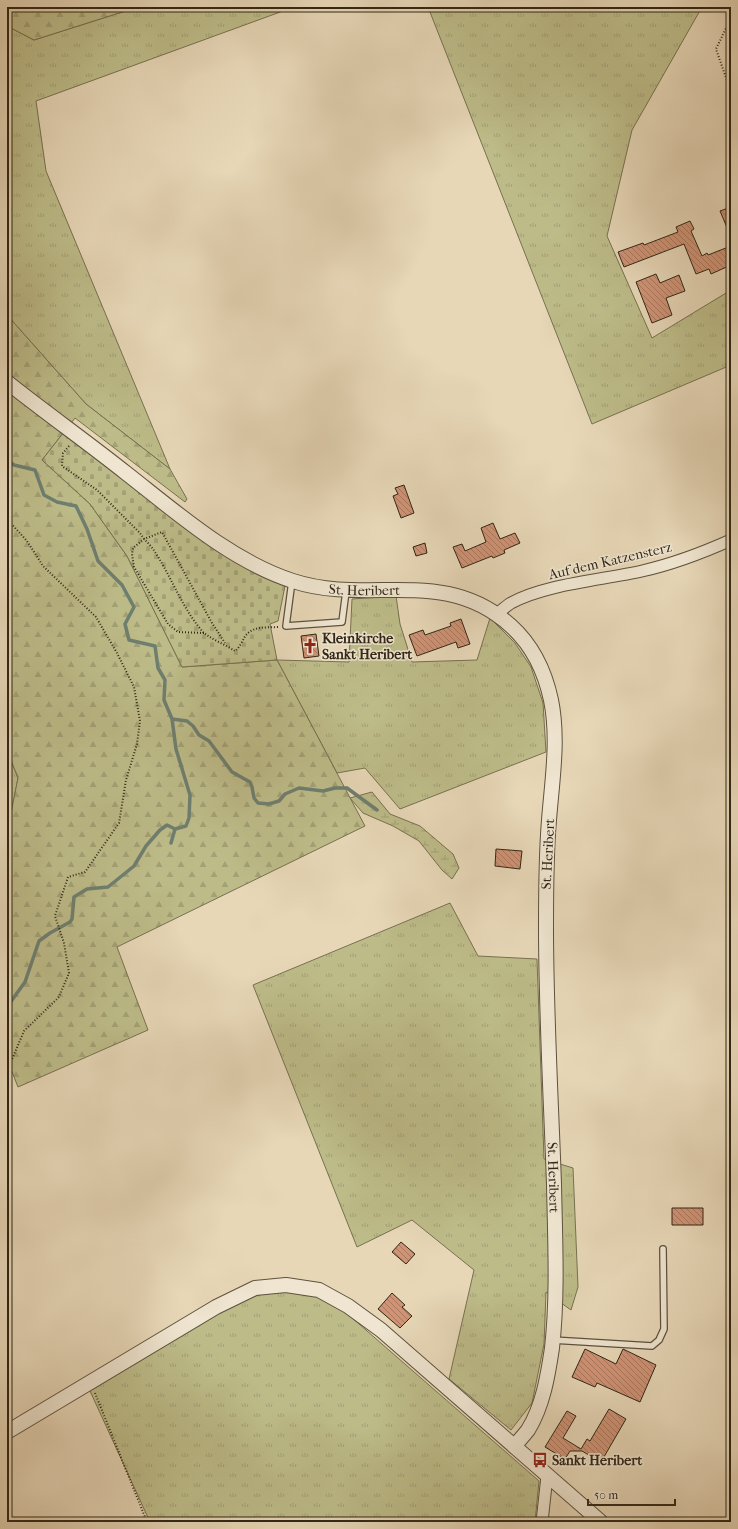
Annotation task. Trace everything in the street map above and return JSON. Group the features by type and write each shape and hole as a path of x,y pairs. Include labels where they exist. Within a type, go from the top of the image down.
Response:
{"street":[{"name":"St. Heribert","path":"7,382 222,546 252,564 292,581 320,588 346,591 432,591 456,595 477,603 497,614 514,628 534,653 551,700 554,724 554,754 546,881 546,946 554,1208 555,1305 547,1377 539,1406 528,1430 514,1446"},
{"name":"Auf dem Katzensterz","path":"497,614 510,603 528,595 560,586 643,570 678,561 731,540"},
{"path":"7,1432 216,1307 255,1288 286,1285 319,1290 348,1306 380,1330 601,1522"},
{"path":"542,1522 547,1476"}],"lane":[{"path":"292,581 286,626 342,622 346,591"},
{"path":"552,1340 652,1346 659,1340 664,1329 663,1249"}],"path":[{"path":"731,18 716,49 731,92"},
{"path":"77,435 63,454 62,466 97,490 140,533 155,551 185,608 204,633"},
{"path":"7,519 27,541 43,566 96,617 117,653 134,687 140,721 137,744 126,780 119,823 85,872 68,877 55,916 61,934 69,973 66,982 59,997 24,1031 7,1071"},
{"path":"226,644 212,623 162,532 144,539 133,548 132,554 134,567 168,624 178,632 204,633 235,650 238,649 248,631 253,629 286,626"},
{"path":"91,1382 147,1522"}],"green space":[{"path":"7,7 138,7 34,40 7,26"},
{"path":"138,7 294,7 36,101 46,171 170,469 86,404 7,315 7,26 34,40"},
{"path":"428,7 702,7 632,130 607,236 652,338 731,290 731,365 592,424"},
{"path":"7,315 86,404 170,469 187,499 185,502 75,418 42,460 90,504 127,556 182,667 277,660 365,826 117,947 148,1030 18,1087 7,1059 7,833 18,778 7,750"},
{"path":"64,432 221,550 285,586 278,621 270,624 277,660 182,667 127,556 90,504 42,460"},
{"path":"396,596 400,624 412,662 477,660 490,618 515,643 531,667 543,703 546,752 400,809 365,768 337,773 277,660 349,662 352,599"},
{"path":"7,751 18,778 7,833"},
{"path":"372,792 390,814 420,826 453,854 459,868 452,879 442,870 419,841 393,826 363,813 350,798"},
{"path":"450,903 478,956 537,959 544,1159 573,1168 578,1287 571,1310 546,1292 544,1344 532,1403 511,1430 449,1379 474,1270 412,1220 357,1247 253,985"},
{"path":"282,1291 310,1293 343,1310 539,1481 535,1522 150,1522 90,1391 247,1297"}],"building":[{"path":"731,207 731,237 720,211"},
{"path":"690,221 694,229 691,231 702,256 707,253 708,255 731,246 731,265 711,274 709,269 696,274 684,244 624,267 618,252 643,243 644,245 678,232 676,227"},
{"path":"656,274 660,283 679,275 685,291 666,298 672,315 652,323 636,282"},
{"path":"404,485 414,513 401,518 393,496 398,494 395,488"},
{"path":"493,523 500,539 515,533 520,543 504,550 505,553 493,558 492,556 462,568 453,547 462,544 465,551 486,542 481,528"},
{"path":"425,543 427,553 416,556 413,547"},
{"path":"461,619 470,644 458,648 456,642 417,656 409,635 423,630 425,635 451,626 450,623"},
{"name":"Kleinkirche Sankt Heribert","path":"316,634 319,656 304,658 301,636"},
{"path":"496,849 522,851 520,869 495,866"},
{"path":"672,1208 703,1208 703,1225 672,1225"},
{"path":"401,1242 415,1254 406,1264 392,1252"},
{"path":"392,1293 405,1305 402,1307 412,1316 400,1328 378,1309"},
{"path":"585,1349 616,1364 623,1349 656,1365 640,1402 597,1383 595,1387 572,1377"},
{"path":"609,1409 626,1419 601,1462 582,1451 570,1451 565,1459 545,1447 567,1411 576,1416 563,1438 581,1449 587,1439 590,1441"}],"waterway":[{"path":"7,460 14,465 35,470 44,495 57,502 76,506 87,529 98,561 122,585 134,607 125,624 129,640 155,646 158,668 165,680 164,700 172,719 176,749 190,795 189,818 186,826 175,829 167,825 160,830 146,846 134,866 108,887 87,889 74,897 72,919 70,922 39,941 25,982 7,1007"},
{"path":"172,719 187,721 193,726 199,735 209,741 232,772 250,782 254,798 258,803 269,804 279,801 285,794 299,788 323,791 335,788 347,788 377,810"},
{"path":"171,843 175,829"}],"place":[{"name":"Kleinkirche Sankt Heribert","path":"310,646"},
{"name":"Sankt Heribert","path":"540,1460"}]}
